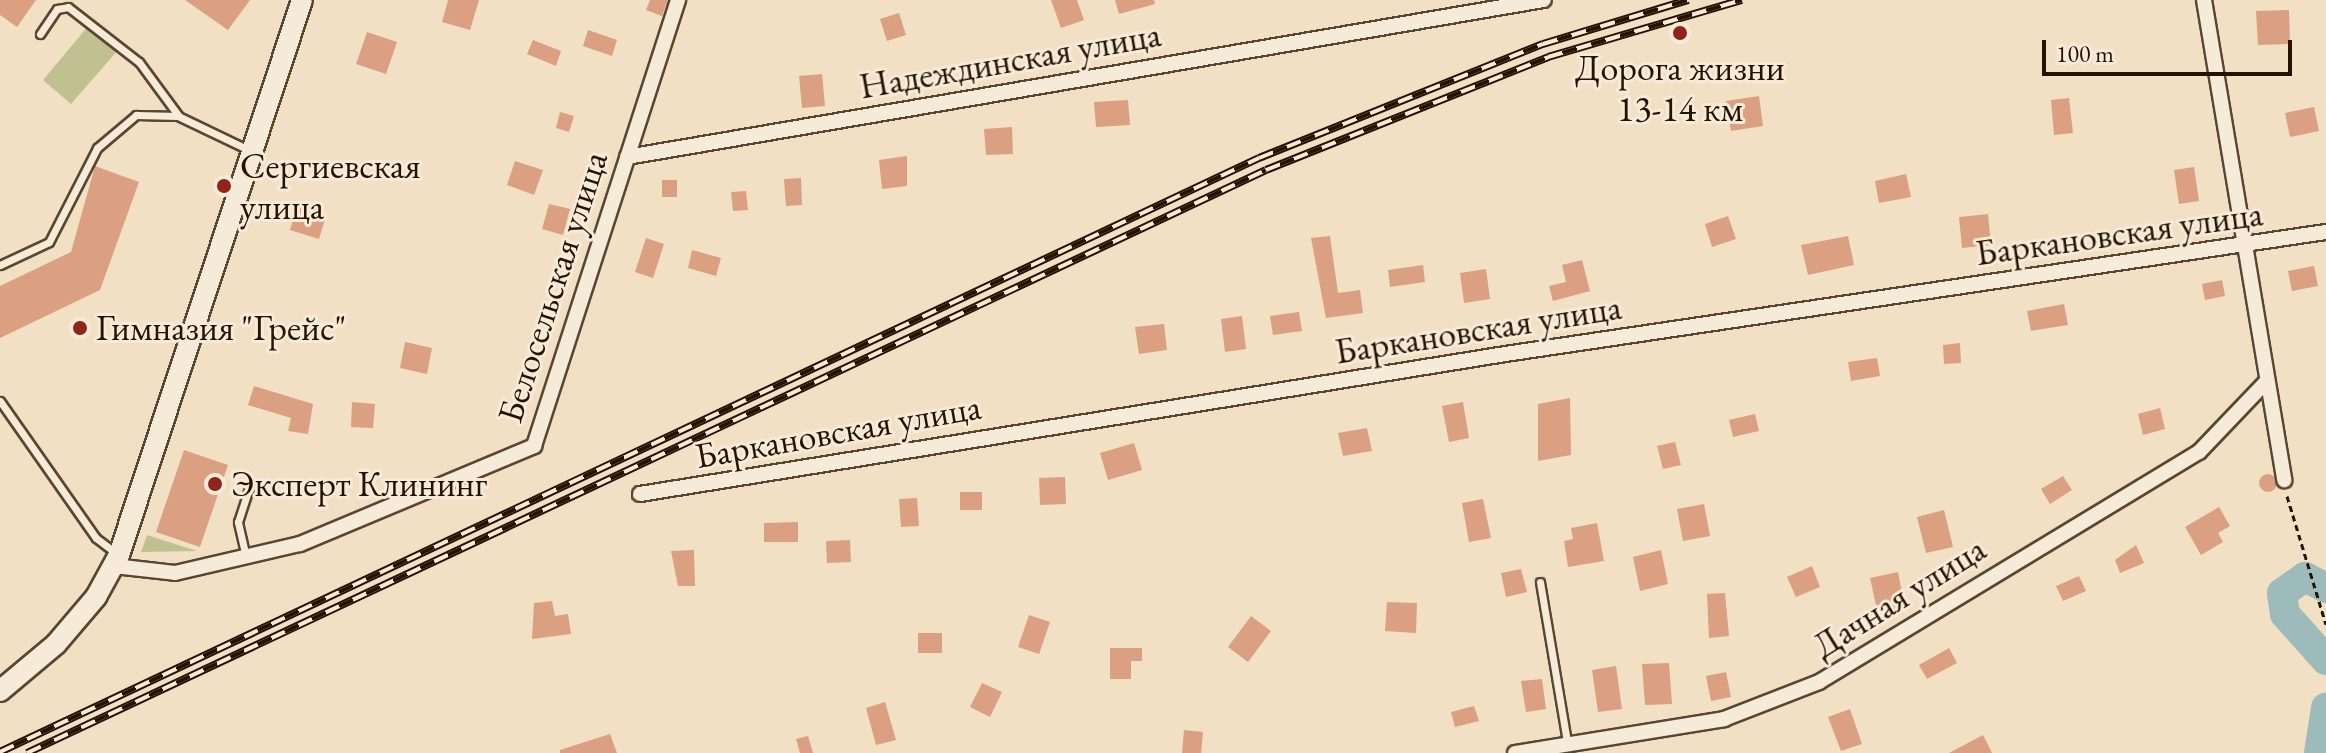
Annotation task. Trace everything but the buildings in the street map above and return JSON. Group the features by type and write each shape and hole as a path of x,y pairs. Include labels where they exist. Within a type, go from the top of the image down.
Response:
{"street":[{"path":"0,691 56,644 116,560 302,0"},
{"name":"Белосельская улица","path":"116,560 175,573 246,557 416,500 534,446 678,0"},
{"name":"Надеждинская улица","path":"627,157 1544,0"},
{"path":"2204,0 2241,245 2284,480"},
{"name":"Баркановская улица","path":"640,494 2326,232"},
{"name":"Дачная улица","path":"1515,753 1567,741 1724,719 1819,682 2199,452 2265,383"}],"lane":[{"path":"40,34 57,9 68,7 139,62 178,116"},
{"path":"0,265 49,242 64,225 82,174 117,127 136,115 178,116 252,151"},
{"path":"0,401 96,538 116,560"},
{"path":"246,557 238,522 249,488"},
{"path":"1540,582 1567,741"}],"path":[{"path":"2284,480 2293,528 2310,559 2326,624"}],"shaded area":[{"path":"89,25 118,50 71,104 43,80"},
{"path":"147,535 197,551 141,552"}],"waterway":[{"path":"2326,588 2305,577 2282,593 2285,614 2326,660"},
{"path":"2319,753 2326,708"}],"railway":[{"path":"0,752 1259,158 1543,44 1688,0"},
{"path":"27,753 1266,170 1548,57 1742,0"}],"place":[{"name":"Дорога жизни 13-14 км","path":"1680,33"},
{"name":"Сергиевская улица","path":"224,186"},
{"name":"Гимназия \"Грейс\"","path":"80,328"},
{"name":"Эксперт Клининг","path":"215,484"}]}
